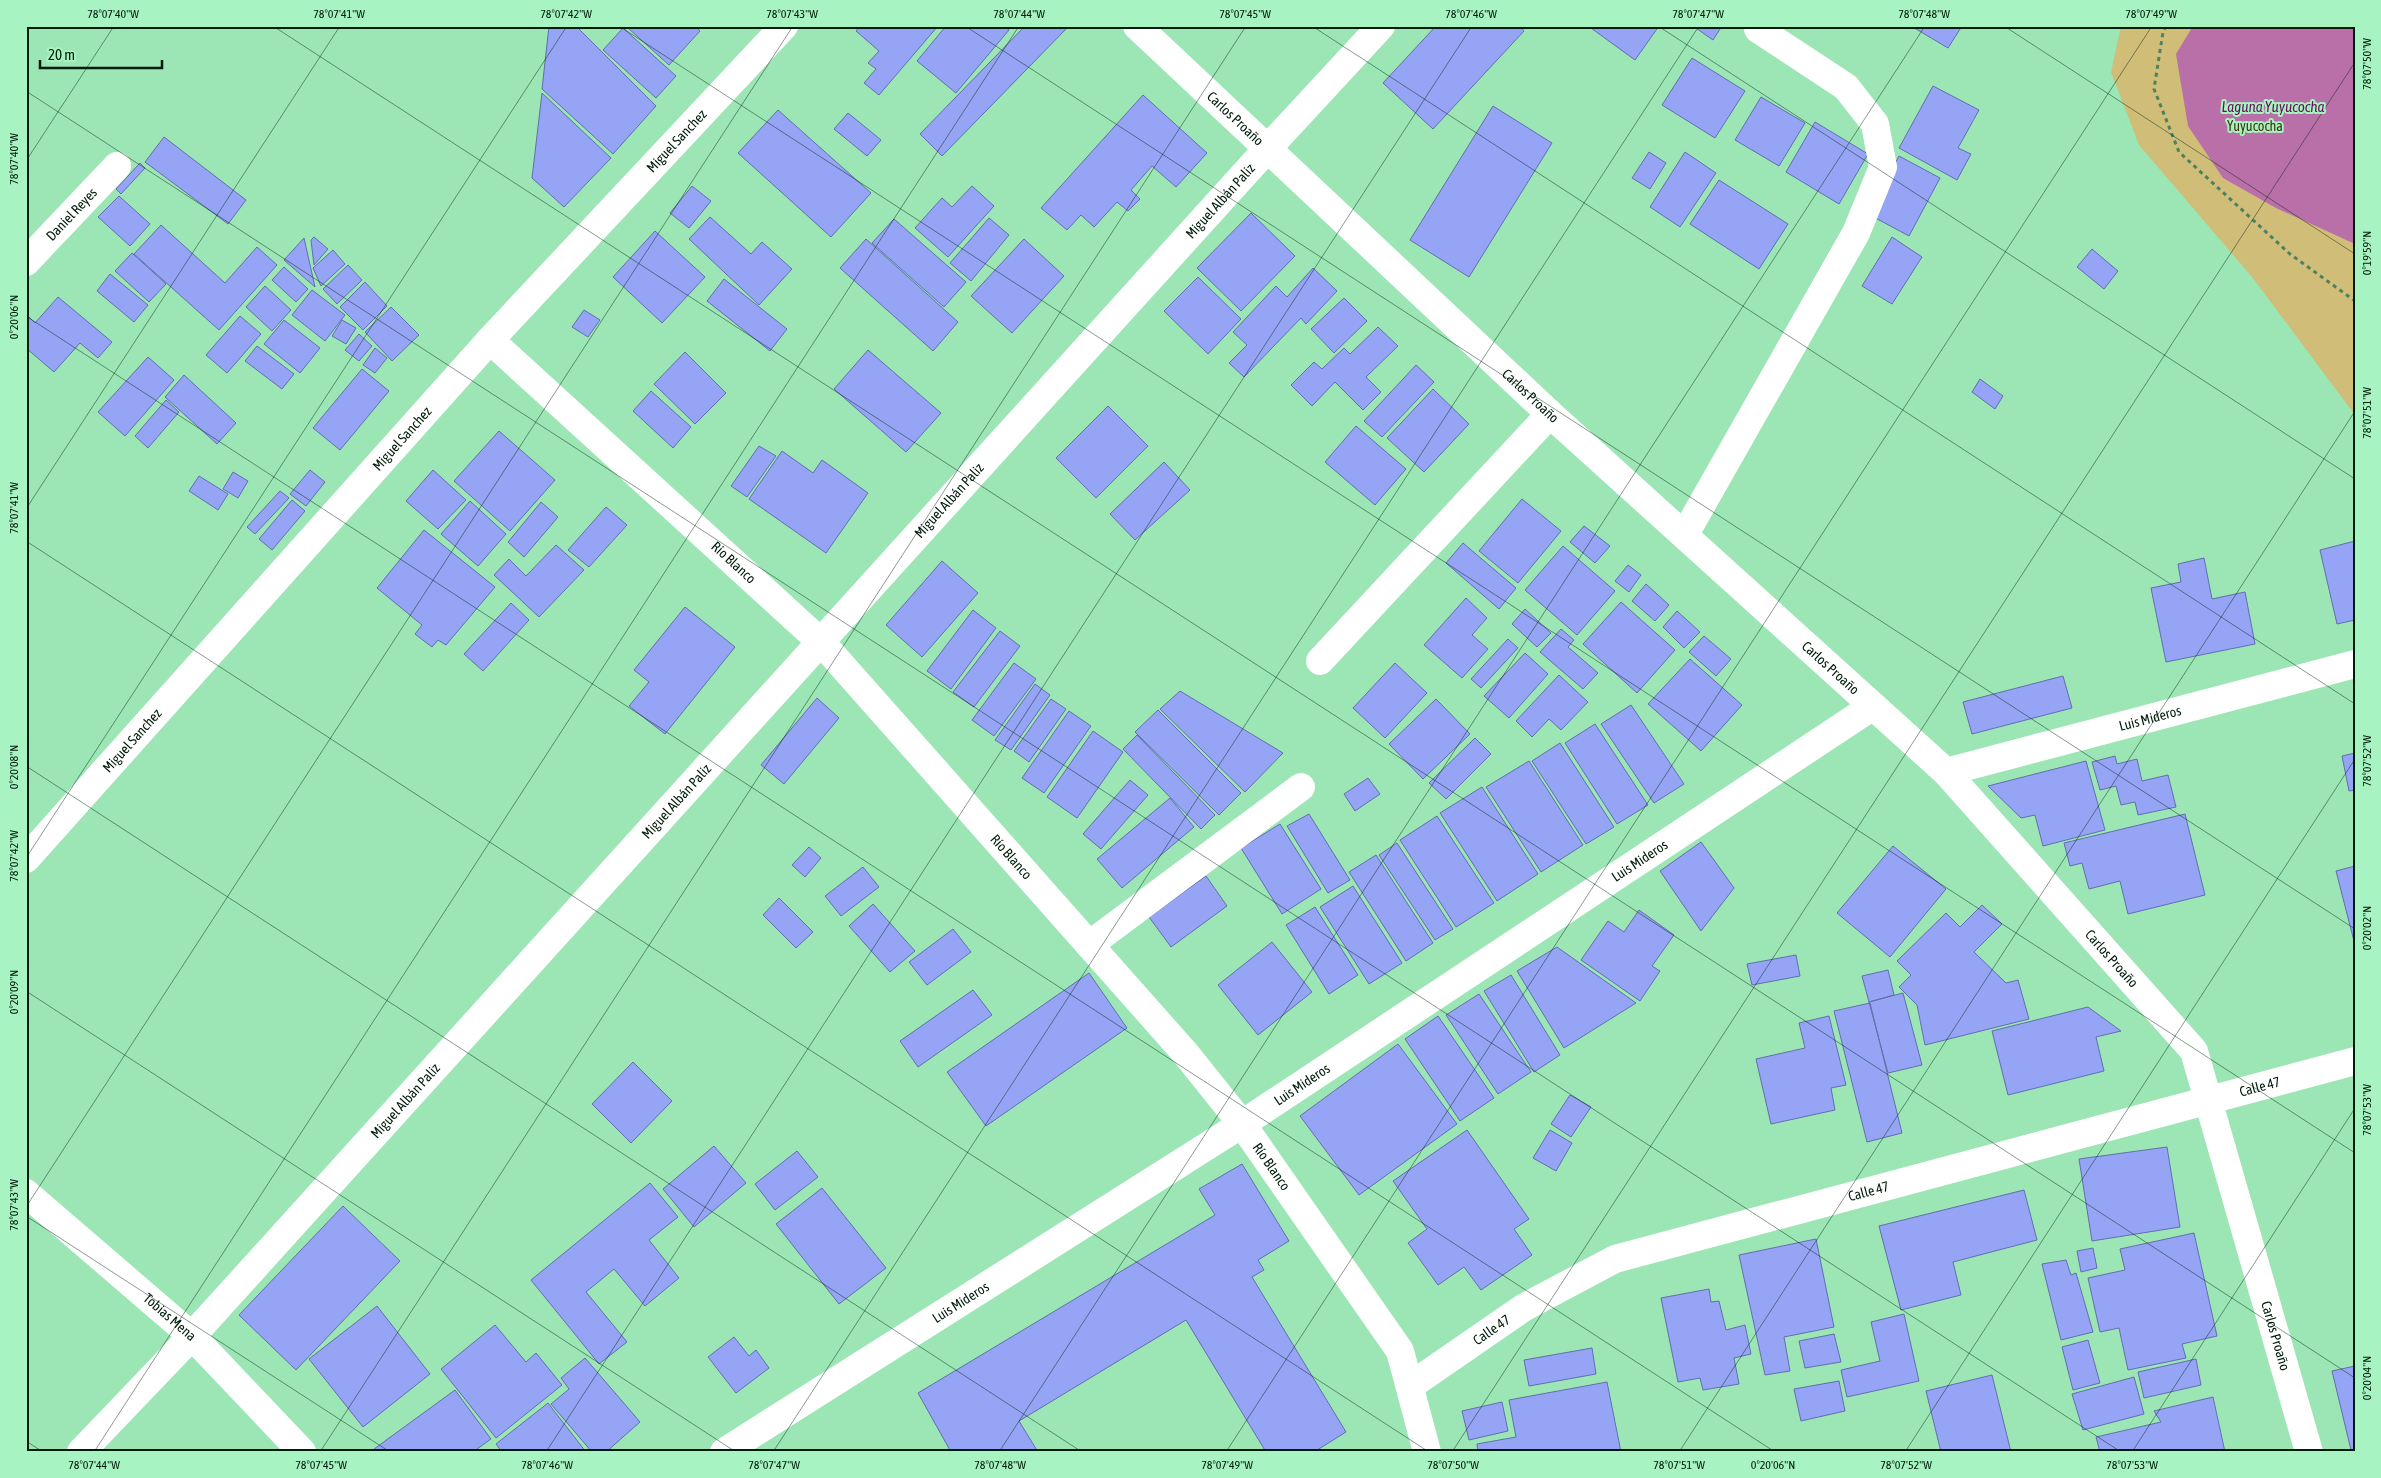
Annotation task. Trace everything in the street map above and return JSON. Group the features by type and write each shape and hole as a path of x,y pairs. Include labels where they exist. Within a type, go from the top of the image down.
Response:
{"street":[{"name":"Miguel Sanchez","path":"26,859 490,340 784,26"},
{"name":"Carlos Proaño","path":"1137,26 1550,414 1685,534 1946,772 2194,1051 2309,1452"},
{"name":"Miguel Albán Paliz","path":"81,1452 192,1336 822,643 1268,148 1381,26"},
{"path":"1685,534 1856,233 1883,167 1875,124 1846,86 1758,29"},
{"name":"Daniel Reyes","path":"26,262 117,166"},
{"name":"Río Blanco","path":"490,340 822,643 1186,1054 1242,1124 1400,1351 1427,1452"},
{"path":"1320,661 1550,414"},
{"name":"Luis Mideros","path":"1946,772 2355,664"},
{"name":"Luis Mideros","path":"724,1452 1242,1124 1873,706"},
{"path":"1089,945 1301,787"},
{"name":"Calle 47","path":"1410,1386 1523,1308 1615,1259 2355,1061"},
{"name":"Tobias Mena","path":"26,1193 192,1336 302,1452"}],"path":[{"path":"2166,26 2162,32 2154,89 2178,152 2290,254 2355,301"}],"green space":[{"name":"Yuyucocha","path":"2121,26 2355,26 2355,415 2252,277 2139,145 2111,72"}],"water":[{"name":"Laguna Yuyucocha","path":"2193,26 2355,26 2355,244 2276,208 2223,178 2188,126 2176,54"}],"building":[{"path":"549,26 576,26 656,106 613,154 542,89"},
{"path":"629,26 695,26 700,31 669,65 628,28"},
{"path":"860,26 938,26 879,95 864,83 876,69 868,63 879,51 856,31"},
{"path":"946,26 1004,26 1009,30 956,93 917,61"},
{"path":"1025,26 1068,27 942,156 920,134"},
{"path":"1436,26 1520,26 1524,31 1433,129 1383,83"},
{"path":"1593,26 1659,26 1635,60 1591,28"},
{"path":"1693,26 1722,26 1713,40"},
{"path":"1911,26 1962,26 1948,48"},
{"path":"623,28 676,76 656,98 603,50"},
{"path":"1692,58 1745,91 1715,138 1662,105"},
{"path":"1933,86 1979,110 1958,148 1971,154 1957,180 1899,148"},
{"path":"542,93 611,158 564,207 532,178"},
{"path":"1143,95 1207,153 1176,187 1152,166 1131,190 1140,199 1128,211 1117,202 1094,227 1081,215 1067,230 1041,208"},
{"path":"1761,97 1805,123 1779,166 1735,140"},
{"path":"1493,106 1552,143 1469,277 1410,240"},
{"path":"778,110 871,193 831,237 738,153"},
{"path":"848,113 881,140 867,156 834,129"},
{"path":"1815,122 1868,154 1839,204 1786,172"},
{"path":"164,137 246,200 228,224 145,162"},
{"path":"1649,152 1666,163 1650,189 1632,178"},
{"path":"1685,152 1716,173 1680,227 1650,207"},
{"path":"1899,156 1940,178 1909,236 1868,214"},
{"path":"140,163 145,168 121,194 116,189"},
{"path":"1719,180 1788,224 1759,269 1690,224"},
{"path":"692,186 711,201 689,228 670,213"},
{"path":"972,186 994,206 948,257 915,228 942,198 952,207"},
{"path":"119,196 150,224 130,246 98,217"},
{"path":"1251,213 1295,256 1241,311 1197,268"},
{"path":"710,217 751,254 762,242 792,269 759,305 689,239"},
{"path":"989,218 1009,235 971,281 950,263"},
{"path":"894,219 966,282 944,307 872,243"},
{"path":"161,225 225,283 257,247 277,265 219,330 134,254"},
{"path":"655,231 705,277 662,323 613,277"},
{"path":"314,237 328,249 314,265 311,240"},
{"path":"1892,237 1922,257 1892,304 1862,286"},
{"path":"304,238 315,287 284,260"},
{"path":"866,239 958,322 933,351 840,268"},
{"path":"1024,239 1064,276 1012,333 971,296"},
{"path":"2092,249 2118,271 2104,289 2077,267"},
{"path":"333,250 345,264 321,286 313,268"},
{"path":"132,253 166,284 149,302 115,271"},
{"path":"348,265 362,280 337,304 323,289"},
{"path":"284,267 308,289 296,302 272,280"},
{"path":"1313,268 1337,291 1306,324 1301,318 1244,377 1229,363 1247,345 1233,332 1276,286 1287,297"},
{"path":"110,274 148,305 134,322 97,291"},
{"path":"1198,277 1241,319 1208,354 1164,311"},
{"path":"724,279 787,329 770,351 707,301"},
{"path":"365,282 387,306 363,330 340,307"},
{"path":"265,286 291,310 272,331 246,307"},
{"path":"312,290 345,315 325,341 292,315"},
{"path":"58,297 112,342 98,358 80,343 54,372 26,348 26,320 29,317 35,323"},
{"path":"1344,298 1367,321 1334,353 1311,329"},
{"path":"391,307 419,335 392,361 365,332"},
{"path":"584,310 600,320 588,337 572,327"},
{"path":"240,316 261,334 227,373 206,355"},
{"path":"284,320 320,348 300,373 264,344"},
{"path":"342,320 356,328 346,344 332,336"},
{"path":"1378,327 1398,346 1366,377 1381,392 1363,410 1335,382 1312,406 1291,385 1314,362 1322,369 1344,348 1350,354"},
{"path":"359,334 372,346 359,361 345,350"},
{"path":"257,346 294,374 282,389 245,361"},
{"path":"375,348 387,358 375,373 363,365"},
{"path":"868,350 941,413 906,452 834,389"},
{"path":"685,352 726,393 695,424 654,384"},
{"path":"148,357 174,380 125,436 98,412"},
{"path":"1416,365 1434,382 1382,437 1364,421"},
{"path":"362,369 389,391 340,450 313,428"},
{"path":"184,375 236,423 217,444 165,397"},
{"path":"1980,379 2003,396 1995,409 1972,392"},
{"path":"1433,389 1469,424 1424,472 1387,438"},
{"path":"651,391 691,427 673,448 633,411"},
{"path":"166,400 179,412 148,448 135,436"},
{"path":"1108,406 1148,446 1096,498 1056,458"},
{"path":"1356,426 1406,469 1375,505 1325,462"},
{"path":"499,431 555,480 510,531 454,481"},
{"path":"759,446 776,456 747,497 731,486"},
{"path":"782,451 813,473 822,460 868,493 826,553 749,499"},
{"path":"1164,462 1190,490 1135,540 1110,514"},
{"path":"310,470 325,482 306,506 290,494"},
{"path":"433,470 466,500 438,529 406,501"},
{"path":"233,472 248,481 238,498 223,489"},
{"path":"199,476 228,494 218,510 189,491"},
{"path":"280,491 289,498 255,534 247,527"},
{"path":"1522,499 1561,531 1518,583 1479,551"},
{"path":"292,500 305,511 272,550 259,539"},
{"path":"470,501 506,534 478,566 441,534"},
{"path":"541,502 558,517 524,557 508,542"},
{"path":"606,507 627,525 589,567 568,550"},
{"path":"1584,526 1610,546 1595,563 1570,542"},
{"path":"424,530 495,587 446,645 438,640 432,647 415,634 422,625 377,588"},
{"path":"2355,541 2355,620 2337,624 2320,550"},
{"path":"1463,543 1516,588 1499,609 1446,563"},
{"path":"556,545 584,570 539,617 494,575 509,559 526,576"},
{"path":"1563,546 1615,591 1577,635 1525,590"},
{"path":"2204,558 2212,599 2245,592 2255,644 2166,662 2151,588 2181,582 2178,564"},
{"path":"942,561 978,593 922,657 886,625"},
{"path":"1628,565 1641,575 1629,592 1615,581"},
{"path":"1646,584 1669,605 1655,621 1632,601"},
{"path":"1466,598 1487,618 1472,635 1488,649 1462,678 1424,645"},
{"path":"1621,602 1675,650 1637,693 1583,644"},
{"path":"511,603 529,620 483,671 464,654"},
{"path":"685,607 735,647 665,734 629,706 649,682 634,670"},
{"path":"1525,609 1551,633 1537,647 1512,624"},
{"path":"973,610 996,628 951,689 927,671"},
{"path":"1677,611 1700,632 1684,648 1663,627"},
{"path":"1561,629 1574,640 1568,647 1598,673 1583,689 1540,652"},
{"path":"1000,631 1020,646 974,707 953,692"},
{"path":"1704,636 1731,659 1716,676 1689,652"},
{"path":"1508,639 1518,648 1481,688 1471,679"},
{"path":"1525,653 1548,674 1509,718 1484,696"},
{"path":"1690,659 1742,705 1701,751 1648,704"},
{"path":"1014,663 1036,679 994,736 972,720"},
{"path":"1395,663 1427,693 1385,738 1353,708"},
{"path":"1559,675 1588,702 1561,730 1549,719 1532,737 1516,721"},
{"path":"2063,676 2072,708 1972,734 1963,702"},
{"path":"1035,684 1050,695 1011,750 995,740"},
{"path":"1180,691 1283,753 1245,792 1160,709"},
{"path":"817,698 839,718 784,784 761,765"},
{"path":"1051,699 1066,709 1029,762 1014,751"},
{"path":"1436,699 1470,734 1423,779 1389,744"},
{"path":"1631,705 1684,784 1654,803 1601,724"},
{"path":"1158,710 1241,793 1219,815 1135,732"},
{"path":"1069,711 1091,726 1044,793 1022,778"},
{"path":"1595,724 1648,805 1617,824 1565,743"},
{"path":"1093,731 1123,752 1077,818 1047,797"},
{"path":"1137,735 1215,815 1201,829 1123,749"},
{"path":"1475,738 1491,754 1446,799 1429,783"},
{"path":"1560,743 1614,827 1586,844 1532,761"},
{"path":"2355,753 2355,790 2349,791 2342,756"},
{"path":"2115,756 2117,764 2137,759 2142,781 2168,775 2176,807 2138,815 2135,802 2121,805 2116,786 2100,790 2092,762"},
{"path":"1529,761 1583,845 1541,872 1486,787"},
{"path":"2086,761 2105,830 2043,846 2035,815 2021,818 1988,786"},
{"path":"1368,778 1380,794 1355,811 1344,794"},
{"path":"1130,780 1148,795 1101,849 1083,834"},
{"path":"1482,787 1538,874 1497,901 1440,813"},
{"path":"1170,798 1194,827 1122,888 1097,859"},
{"path":"1309,814 1350,880 1328,893 1287,826"},
{"path":"2185,814 2205,895 2128,914 2120,881 2089,889 2082,863 2070,866 2064,843"},
{"path":"1437,816 1494,903 1456,927 1400,840"},
{"path":"1280,824 1321,889 1282,914 1241,848"},
{"path":"1701,842 1734,888 1701,931 1660,871"},
{"path":"1397,843 1453,929 1435,940 1379,855"},
{"path":"1893,846 1946,889 1890,957 1837,913"},
{"path":"809,847 821,858 805,877 792,865"},
{"path":"1376,855 1433,943 1406,961 1349,872"},
{"path":"2355,866 2355,945 2336,871"},
{"path":"863,867 879,887 841,916 825,896"},
{"path":"1206,876 1227,906 1171,947 1149,917"},
{"path":"1353,886 1402,963 1369,984 1320,907"},
{"path":"779,898 813,932 796,948 763,915"},
{"path":"873,904 915,951 890,972 849,926"},
{"path":"1982,905 2002,924 1974,952 2006,983 2018,980 2029,1019 1925,1045 1917,1005 1899,987 1911,975 1897,961 1946,913 1960,927"},
{"path":"1315,907 1358,975 1329,994 1286,925"},
{"path":"1639,910 1674,935 1652,966 1660,971 1640,1001 1581,960 1608,921 1624,932"},
{"path":"953,929 971,952 927,985 909,962"},
{"path":"1272,942 1312,992 1258,1035 1218,985"},
{"path":"1557,947 1636,1003 1564,1048 1517,971"},
{"path":"1796,955 1800,976 1752,985 1747,964"},
{"path":"1888,970 1894,995 1869,1002 1862,976"},
{"path":"1089,973 1127,1028 986,1126 947,1072"},
{"path":"1511,975 1560,1055 1534,1072 1484,991"},
{"path":"973,990 992,1015 918,1067 900,1041"},
{"path":"1903,993 1922,1065 1888,1073 1869,1002"},
{"path":"1479,994 1531,1072 1498,1094 1446,1015"},
{"path":"1870,1003 1902,1133 1867,1142 1834,1011"},
{"path":"2088,1007 2121,1031 2096,1037 2104,1071 2008,1095 1992,1031"},
{"path":"1438,1016 1494,1098 1460,1121 1405,1039"},
{"path":"1829,1016 1846,1085 1831,1088 1835,1110 1771,1124 1756,1059 1805,1048 1799,1023"},
{"path":"1398,1044 1457,1124 1359,1195 1300,1116"},
{"path":"633,1062 672,1101 631,1143 592,1104"},
{"path":"1570,1095 1591,1107 1571,1137 1551,1124"},
{"path":"1467,1130 1529,1219 1514,1229 1532,1255 1481,1290 1464,1267 1438,1285 1408,1243 1427,1229 1393,1181"},
{"path":"1550,1130 1572,1143 1556,1171 1533,1158"},
{"path":"714,1146 746,1183 694,1227 663,1189"},
{"path":"2167,1147 2180,1227 2092,1241 2079,1159"},
{"path":"797,1151 818,1177 775,1210 755,1184"},
{"path":"1242,1164 1289,1241 1258,1260 1264,1270 1252,1277 1346,1432 1314,1452 1266,1452 1186,1320 1019,1421 1038,1452 951,1452 918,1393 1215,1215 1199,1189"},
{"path":"650,1183 678,1217 649,1240 679,1278 645,1306 614,1269 586,1292 627,1342 599,1364 531,1280"},
{"path":"822,1188 886,1268 839,1304 776,1224"},
{"path":"2024,1190 2037,1240 1953,1262 1961,1295 1901,1310 1879,1226"},
{"path":"343,1206 400,1261 296,1370 239,1315"},
{"path":"2194,1233 2217,1336 2182,1344 2186,1358 2128,1370 2119,1328 2100,1332 2088,1278 2125,1270 2120,1249"},
{"path":"1816,1239 1834,1327 1784,1337 1790,1371 1765,1375 1739,1255"},
{"path":"2093,1248 2097,1268 2081,1272 2077,1251"},
{"path":"2066,1260 2071,1275 2076,1273 2093,1332 2061,1340 2042,1264"},
{"path":"1709,1289 1711,1302 1719,1301 1726,1330 1745,1325 1751,1354 1734,1358 1739,1384 1703,1390 1700,1378 1678,1382 1661,1298"},
{"path":"377,1306 430,1374 363,1427 309,1359"},
{"path":"1904,1314 1919,1381 1847,1397 1841,1370 1880,1361 1871,1322"},
{"path":"495,1325 526,1362 536,1353 562,1385 496,1438 441,1369"},
{"path":"1834,1334 1841,1362 1805,1368 1799,1341"},
{"path":"734,1337 749,1356 756,1350 769,1368 736,1393 708,1357"},
{"path":"2088,1340 2100,1383 2073,1390 2062,1347"},
{"path":"1592,1348 1596,1374 1529,1386 1524,1360"},
{"path":"585,1358 640,1422 606,1452 592,1452 551,1404 569,1389 561,1378"},
{"path":"2196,1359 2201,1385 2144,1398 2138,1372"},
{"path":"2355,1366 2355,1449 2351,1450 2332,1371"},
{"path":"1992,1375 2011,1452 1941,1452 1926,1391"},
{"path":"2134,1377 2144,1414 2083,1430 2072,1394"},
{"path":"1839,1381 1845,1411 1801,1421 1794,1389"},
{"path":"1607,1382 1621,1452 1478,1452 1477,1444 1516,1437 1509,1400"},
{"path":"455,1390 491,1439 473,1452 376,1452 374,1449"},
{"path":"2213,1397 2225,1452 2100,1452 2096,1437 2161,1422 2154,1411"},
{"path":"1502,1402 1508,1431 1469,1440 1462,1411"},
{"path":"548,1403 586,1452 502,1452 496,1444"}]}
